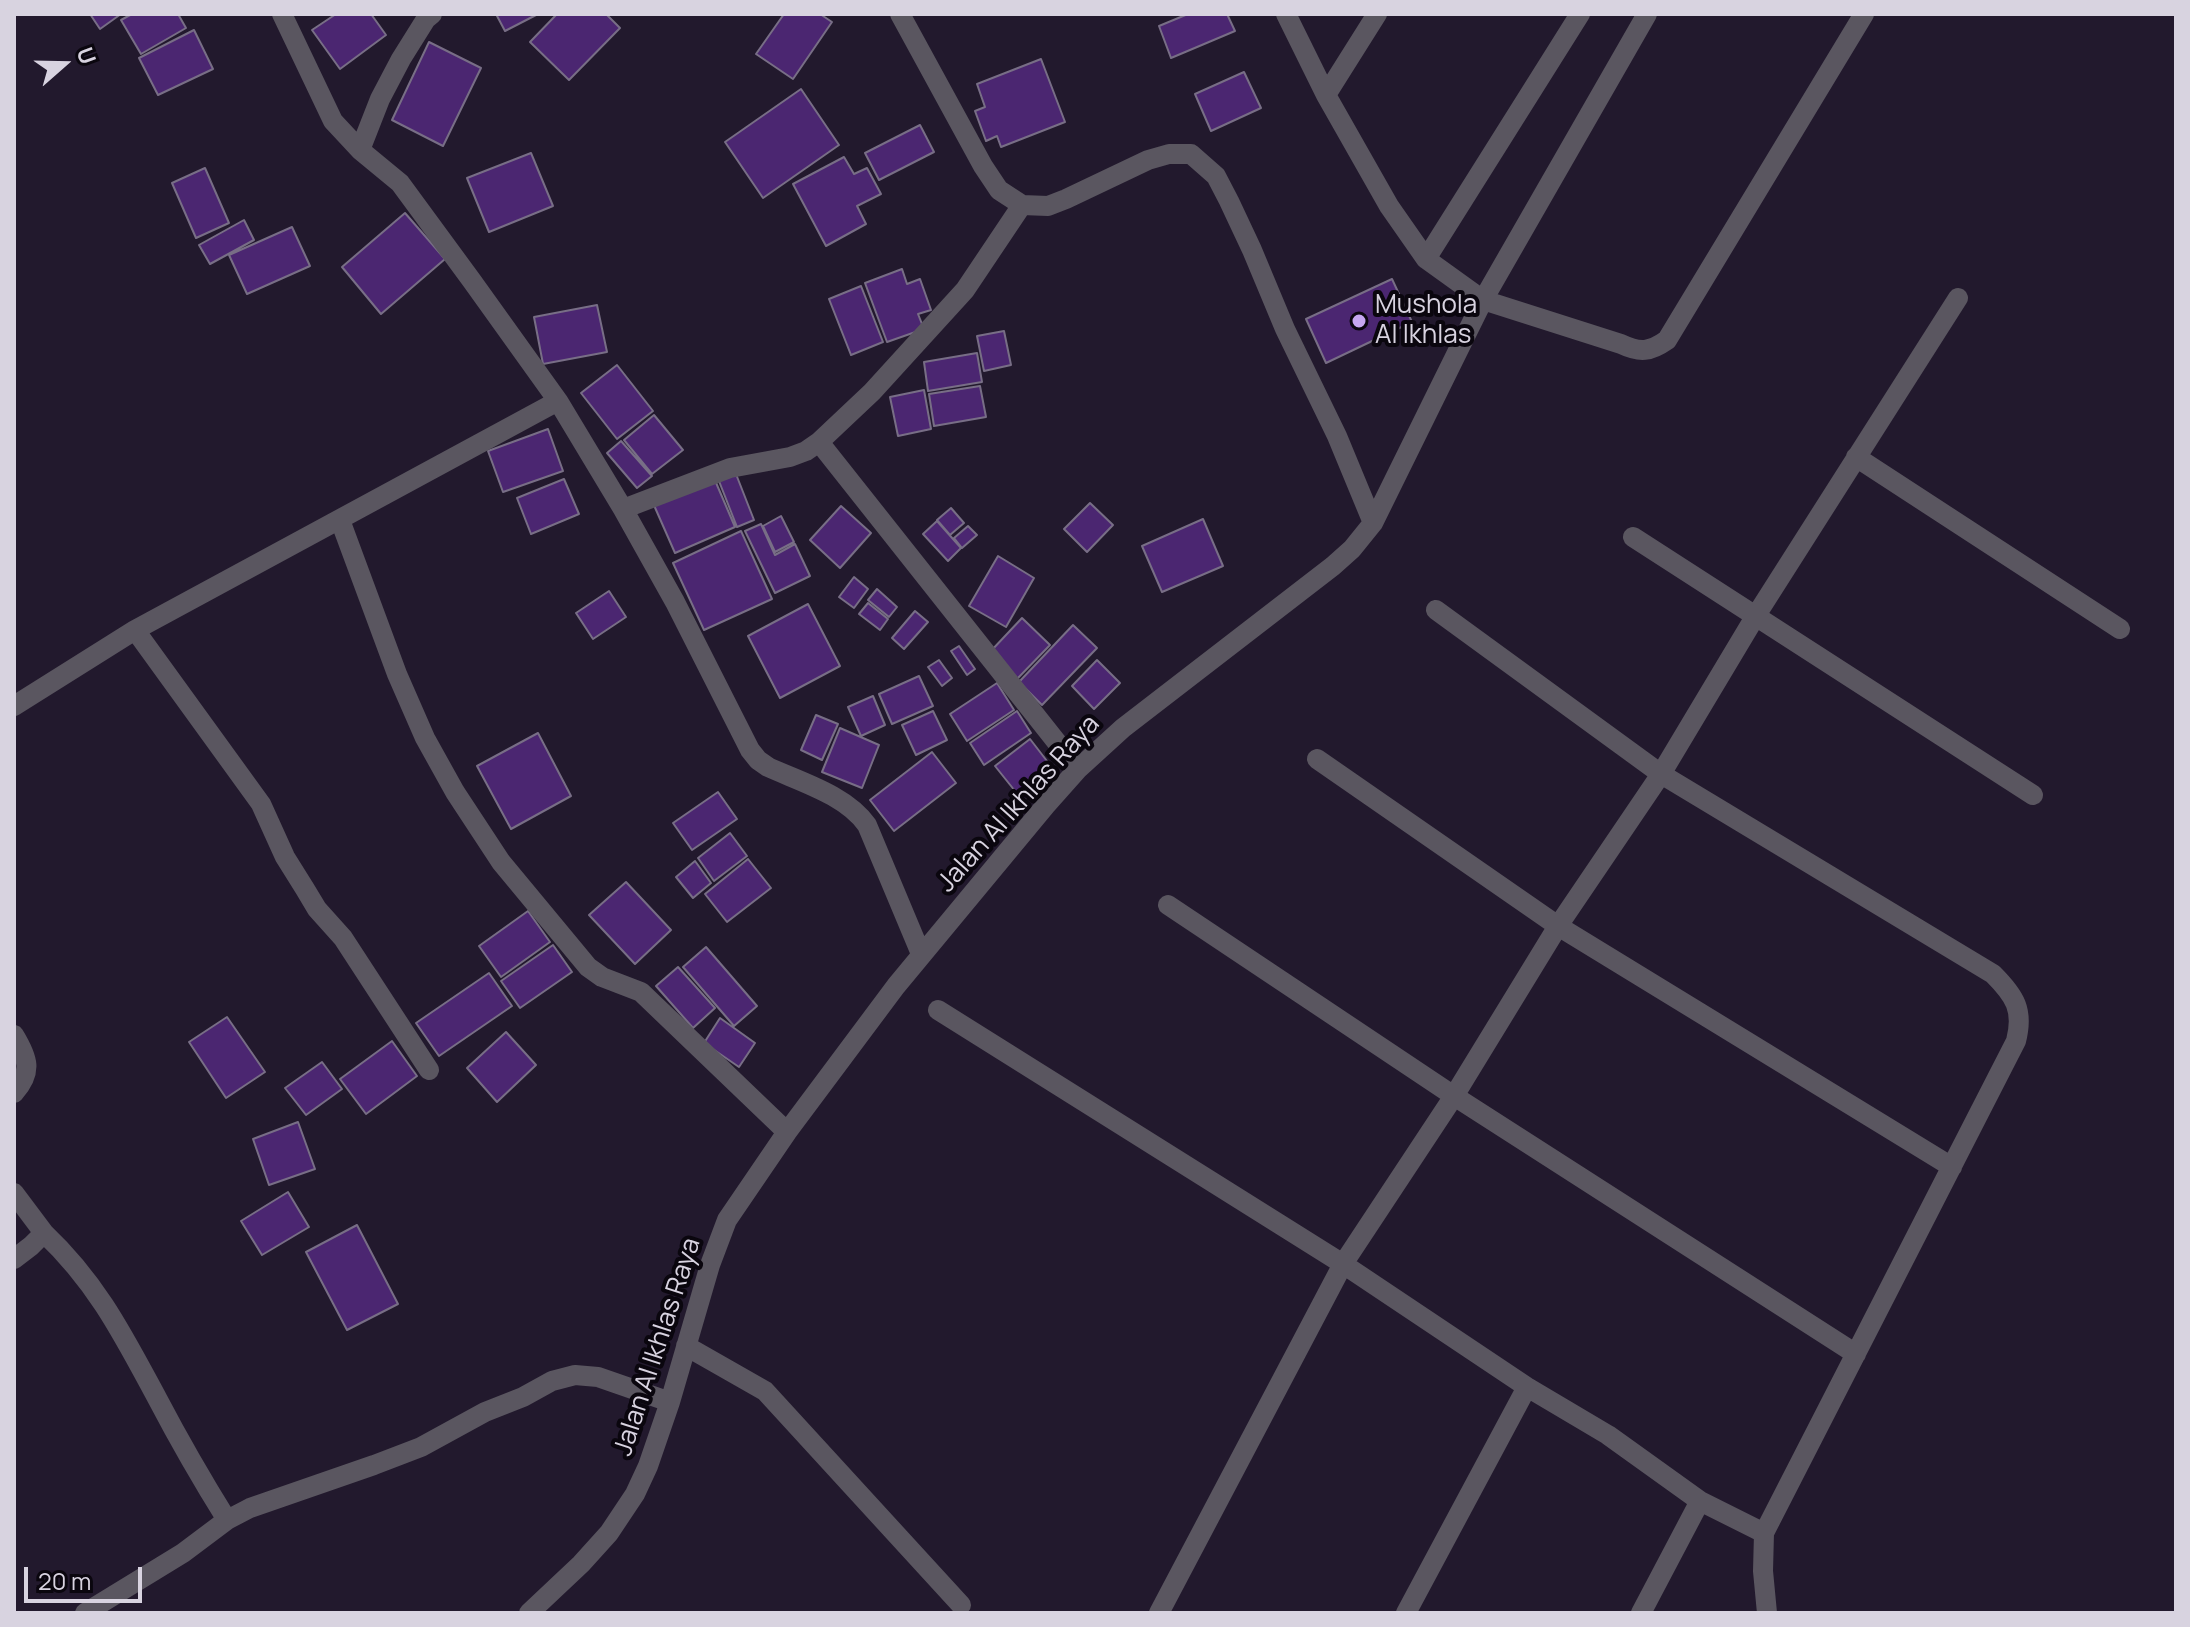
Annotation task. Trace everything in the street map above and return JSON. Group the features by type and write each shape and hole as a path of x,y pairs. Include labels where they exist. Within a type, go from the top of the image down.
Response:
{"street":[{"path":"267,14 284,20 333,121 360,150 400,183 558,401 675,602 750,750 768,767 844,802 858,812 867,825 921,954"},
{"path":"360,150 394,72 432,14"},
{"path":"900,14 983,166 999,190 1022,205 1048,206 1148,160 1169,154 1191,154 1216,176 1337,436 1373,523"},
{"path":"1286,14 1326,95 1389,206 1426,259 1483,300 1644,351 1667,340 1864,14"},
{"path":"1326,95 1377,14"},
{"path":"1426,259 1580,14"},
{"name":"Jalan Al Ikhlas Raya","path":"529,1613 609,1533 635,1494 670,1402 710,1265 727,1220 787,1132 921,954 1078,769 1123,728 1333,566 1373,523 1483,300 1647,14"},
{"path":"623,509 730,468 790,457 819,442 872,392 965,290 1022,205"},
{"path":"1159,1613 1343,1264 1454,1096 1558,926 1661,774 1755,617 1958,298"},
{"path":"14,706 135,630 558,401"},
{"path":"819,442 1078,769"},
{"path":"1856,457 2120,629"},
{"path":"340,520 397,674 425,738 455,792 501,862 588,967 602,977 641,992 787,1132"},
{"path":"1633,537 2033,795"},
{"path":"1436,610 1661,774 1974,962 1993,974 2012,993 2019,1015 2016,1041 1764,1533 1763,1571 1767,1613"},
{"path":"135,630 261,804 285,857 311,899 343,938 429,1070"},
{"path":"1317,759 1558,926 1952,1167"},
{"path":"1168,905 1454,1096 1856,1354"},
{"path":"938,1010 1343,1264 1527,1387 1608,1435 1700,1501 1764,1533"},
{"path":"14,1035 25,1058 27,1071 23,1083 14,1093"},
{"path":"14,1193 44,1233 91,1285 122,1331 190,1459 227,1520"},
{"path":"14,1259 44,1233"},
{"path":"686,1346 765,1391 961,1605"},
{"path":"85,1613 250,1508 421,1447 485,1412 552,1381 575,1375 598,1377 670,1402"},
{"path":"1406,1613 1527,1387"},
{"path":"1641,1613 1700,1501"}],"building":[{"path":"90,14 121,14 100,29"},
{"path":"132,14 178,14 186,28 141,54 121,20"},
{"path":"336,14 371,14 386,35 340,69 312,30"},
{"path":"496,14 538,14 505,31"},
{"path":"557,14 606,14 620,28 569,80 530,42"},
{"path":"784,14 820,14 832,22 793,79 756,54"},
{"path":"1188,14 1227,14 1235,31 1171,58 1159,26"},
{"path":"194,30 213,69 158,95 139,58"},
{"path":"429,42 481,68 443,146 392,120"},
{"path":"1041,59 1065,122 1001,147 997,136 986,141 975,111 985,107 977,84"},
{"path":"1244,72 1261,108 1211,131 1195,94"},
{"path":"801,89 839,145 763,198 725,142"},
{"path":"920,125 934,152 879,180 865,153"},
{"path":"531,153 553,206 489,232 467,178"},
{"path":"844,157 854,174 867,168 881,194 857,206 866,224 826,246 793,184"},
{"path":"205,168 229,223 196,238 172,183"},
{"path":"405,213 445,259 381,314 342,267"},
{"path":"244,220 254,240 210,264 199,245"},
{"path":"292,227 310,266 247,294 229,255"},
{"path":"902,269 907,284 920,279 931,310 918,314 924,329 887,342 865,283"},
{"name":"Mushola Al Ikhlas","path":"1392,279 1412,322 1326,363 1306,319"},
{"path":"861,286 883,342 851,355 829,299"},
{"path":"597,305 607,352 543,364 534,317"},
{"path":"1004,331 1011,365 984,371 977,336"},
{"path":"977,353 982,382 928,391 924,362"},
{"path":"617,365 653,411 617,439 581,393"},
{"path":"980,386 986,417 934,426 929,394"},
{"path":"924,390 931,429 898,436 890,397"},
{"path":"654,415 683,450 652,474 624,440"},
{"path":"548,429 563,471 503,492 488,451"},
{"path":"621,441 652,476 637,488 607,453"},
{"path":"734,469 754,520 737,527 717,476"},
{"path":"714,478 735,527 675,553 653,503"},
{"path":"564,479 579,514 531,534 517,498"},
{"path":"1090,503 1113,525 1087,552 1064,529"},
{"path":"841,506 871,533 840,568 810,540"},
{"path":"951,508 964,523 950,535 937,520"},
{"path":"781,516 794,542 775,552 763,526"},
{"path":"1203,519 1223,566 1162,592 1142,546"},
{"path":"937,521 961,548 948,561 923,534"},
{"path":"761,524 775,555 795,544 810,576 775,593 745,531"},
{"path":"968,526 977,535 962,548 954,538"},
{"path":"741,531 772,599 704,630 673,563"},
{"path":"998,556 1034,578 1006,627 969,606"},
{"path":"854,577 868,589 854,608 839,597"},
{"path":"877,589 897,607 889,617 868,600"},
{"path":"609,591 626,617 593,639 576,613"},
{"path":"868,603 888,619 880,630 859,614"},
{"path":"808,604 840,666 780,698 748,636"},
{"path":"915,611 928,622 904,649 892,638"},
{"path":"1022,618 1050,645 1017,679 990,652"},
{"path":"1073,625 1097,648 1042,705 1019,682"},
{"path":"959,646 975,669 967,675 951,651"},
{"path":"939,660 952,678 942,686 928,667"},
{"path":"1097,660 1120,683 1094,709 1072,686"},
{"path":"919,676 933,706 892,724 879,694"},
{"path":"997,683 1014,710 967,741 950,714"},
{"path":"873,696 885,725 861,736 848,707"},
{"path":"933,711 947,740 916,755 902,725"},
{"path":"1017,711 1031,733 984,765 970,743"},
{"path":"816,715 838,724 822,760 801,750"},
{"path":"840,728 879,745 862,788 822,772"},
{"path":"538,733 571,796 511,829 477,766"},
{"path":"1030,739 1057,774 1023,801 995,766"},
{"path":"932,752 956,783 894,831 870,800"},
{"path":"718,792 737,819 692,850 673,823"},
{"path":"730,833 747,856 714,881 698,858"},
{"path":"748,859 771,888 727,922 705,894"},
{"path":"695,861 711,883 693,898 676,877"},
{"path":"626,882 671,930 635,964 589,915"},
{"path":"528,911 550,942 501,977 479,946"},
{"path":"553,945 572,972 520,1008 501,981"},
{"path":"706,947 757,1006 734,1026 683,967"},
{"path":"678,967 715,1008 693,1028 656,986"},
{"path":"489,973 512,1006 439,1056 416,1023"},
{"path":"227,1017 265,1072 226,1098 189,1042"},
{"path":"720,1018 755,1043 739,1067 704,1043"},
{"path":"506,1032 536,1065 497,1102 467,1068"},
{"path":"392,1041 417,1076 366,1114 340,1079"},
{"path":"322,1062 342,1089 306,1115 285,1088"},
{"path":"298,1122 315,1169 269,1185 253,1139"},
{"path":"288,1192 309,1227 262,1255 241,1221"},
{"path":"357,1225 398,1304 347,1330 306,1252"}],"place":[{"name":"Mushola Al Ikhlas","path":"1359,321"}]}
